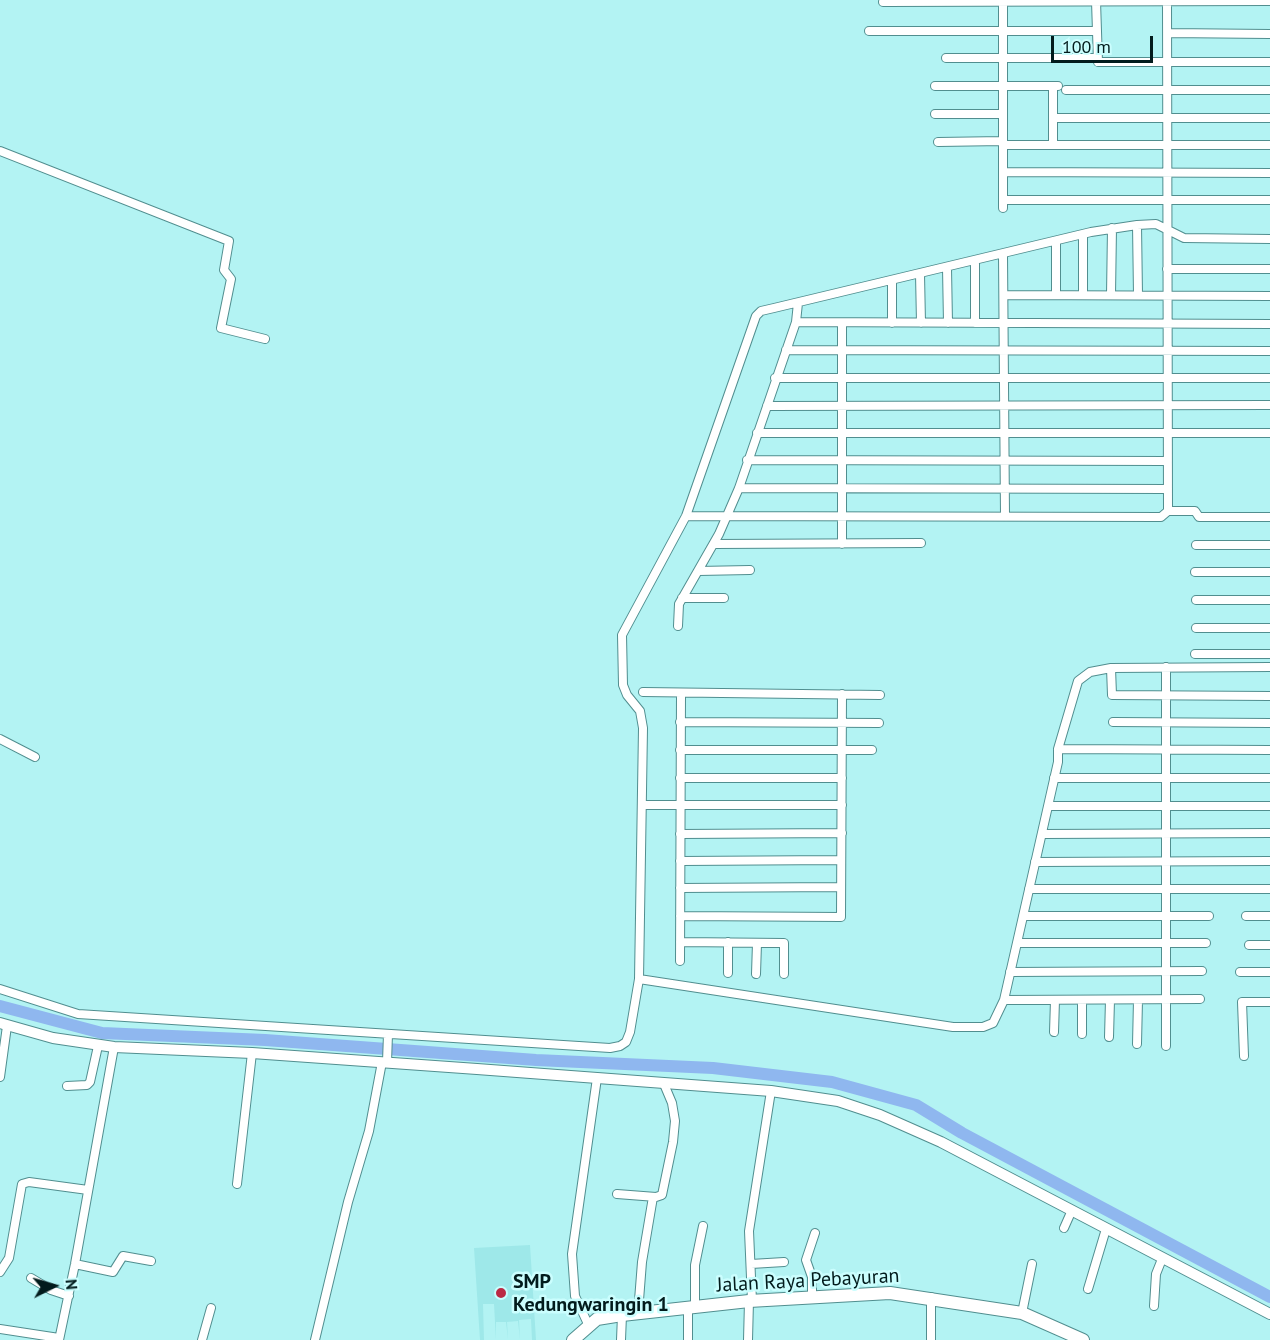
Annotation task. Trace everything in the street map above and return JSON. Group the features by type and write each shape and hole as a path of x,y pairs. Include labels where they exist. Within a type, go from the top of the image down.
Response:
{"main road":[{"name":"Jalan Raya Pebayuran","path":"588,1324 597,1319 692,1307 751,1301 890,1293 930,1297 1022,1313 1083,1340"},
{"path":"573,1340 588,1324"}],"street":[{"path":"1003,1 1003,204 1270,200"},
{"path":"883,2 1270,1"},
{"path":"1096,2 1096,58 1098,62 1270,62"},
{"path":"1167,2 1270,7"},
{"path":"1167,2 1168,511"},
{"path":"869,31 1096,31"},
{"path":"1167,33 1270,34"},
{"path":"946,58 1096,58"},
{"path":"935,86 1270,90"},
{"path":"1053,145 1053,118 1059,87"},
{"path":"935,114 1003,114"},
{"path":"1053,118 1270,118"},
{"path":"938,142 1053,145 1270,145"},
{"path":"0,151 229,241 224,272 231,279 221,328 265,339"},
{"path":"1003,172 1270,173"},
{"path":"0,989 78,1014 388,1038 610,1048 620,1046 626,1042 630,1032 639,979 642,805 642,717 623,685 622,635 686,516 756,316 761,311 1112,228 1156,224 1184,238 1270,239"},
{"path":"1137,225 1138,295"},
{"path":"1111,295 1112,228"},
{"path":"1083,235 1083,295"},
{"path":"1056,241 1056,295"},
{"path":"1003,255 1005,516"},
{"path":"975,261 975,323"},
{"path":"947,268 948,323"},
{"path":"1167,268 1270,269"},
{"path":"920,274 921,323"},
{"path":"892,281 892,323"},
{"path":"1005,295 1270,296"},
{"path":"678,626 678,604 714,544 739,488 796,322 798,303"},
{"path":"796,322 1270,324"},
{"path":"842,323 842,543"},
{"path":"786,350 1270,351"},
{"path":"775,378 1270,378"},
{"path":"767,406 1270,405"},
{"path":"757,433 1270,434"},
{"path":"747,460 1167,461"},
{"path":"739,488 1168,489"},
{"path":"686,516 1161,517 1168,511 1195,511 1199,517 1270,517"},
{"path":"714,544 921,543"},
{"path":"1196,545 1270,545"},
{"path":"698,571 750,570"},
{"path":"1195,572 1270,572"},
{"path":"682,598 724,598"},
{"path":"1196,600 1270,600"},
{"path":"1196,628 1270,627"},
{"path":"1195,654 1270,654"},
{"path":"1166,667 1166,1046"},
{"path":"639,979 953,1028 976,1028 993,1023 1004,1000 1042,834 1058,748 1078,681 1090,672 1111,669 1270,668"},
{"path":"1111,669 1112,695 1270,696"},
{"path":"643,693 880,695"},
{"path":"680,961 681,693"},
{"path":"680,915 841,917 842,694"},
{"path":"680,722 879,723"},
{"path":"1113,722 1270,723"},
{"path":"0,739 35,757"},
{"path":"1058,748 1270,750"},
{"path":"680,750 872,750"},
{"path":"680,778 842,778"},
{"path":"1054,778 1270,778"},
{"path":"642,805 842,805"},
{"path":"1048,806 1270,806"},
{"path":"680,834 842,833"},
{"path":"1042,834 1270,833"},
{"path":"680,861 842,860"},
{"path":"1035,862 1270,861"},
{"path":"680,888 841,887"},
{"path":"1029,889 1270,889"},
{"path":"1023,916 1209,916"},
{"path":"1246,916 1270,916"},
{"path":"680,942 784,943 784,974"},
{"path":"728,942 728,973"},
{"path":"756,974 757,943"},
{"path":"1018,943 1206,943"},
{"path":"1249,945 1270,945"},
{"path":"1010,972 1202,971"},
{"path":"1240,972 1270,972"},
{"path":"1004,1000 1200,999"},
{"path":"1054,1032 1055,1000"},
{"path":"1082,1000 1082,1034"},
{"path":"1109,1037 1110,1000"},
{"path":"1137,1044 1138,1000"},
{"path":"1244,1056 1242,1002 1270,1002"},
{"path":"0,1077 4,1024 60,1040 98,1046 385,1061 771,1091 838,1101 880,1115 980,1161 1270,1314"},
{"path":"315,1340 348,1202 369,1131 388,1038"},
{"path":"67,1086 87,1085 90,1082 98,1046"},
{"path":"0,1329 59,1339 69,1296 114,1047"},
{"path":"237,1184 252,1053"},
{"path":"588,1324 574,1296 572,1254 597,1078"},
{"path":"617,1194 653,1197 662,1195 673,1142 672,1103 664,1084"},
{"path":"748,1340 751,1301 749,1231 771,1091"},
{"path":"0,1272 9,1258 22,1184 29,1182 88,1190"},
{"path":"638,1314 641,1271 653,1197"},
{"path":"1064,1228 1072,1210"},
{"path":"688,1340 695,1269 703,1226"},
{"path":"1088,1289 1106,1229"},
{"path":"812,1297 812,1277 806,1260 815,1233"},
{"path":"75,1264 113,1272 123,1256 151,1261"},
{"path":"1154,1306 1155,1274 1162,1259"},
{"path":"751,1264 784,1262"},
{"path":"1022,1313 1032,1264"},
{"path":"31,1278 51,1290 69,1296"},
{"path":"930,1297 931,1340"},
{"path":"202,1340 211,1308"},
{"path":"621,1340 622,1315"}],"shaded area":[{"path":"530,1245 536,1340 532,1340 531,1319 519,1320 520,1340 518,1321 507,1322 508,1340 506,1322 496,1322 496,1340 494,1304 483,1304 484,1340 480,1340 474,1248"}],"waterway":[{"path":"0,1006 102,1033 265,1040 536,1060 713,1068 832,1082 916,1105 962,1133 1270,1297"}],"place":[{"name":"SMP Kedungwaringin 1","path":"501,1293"}]}
